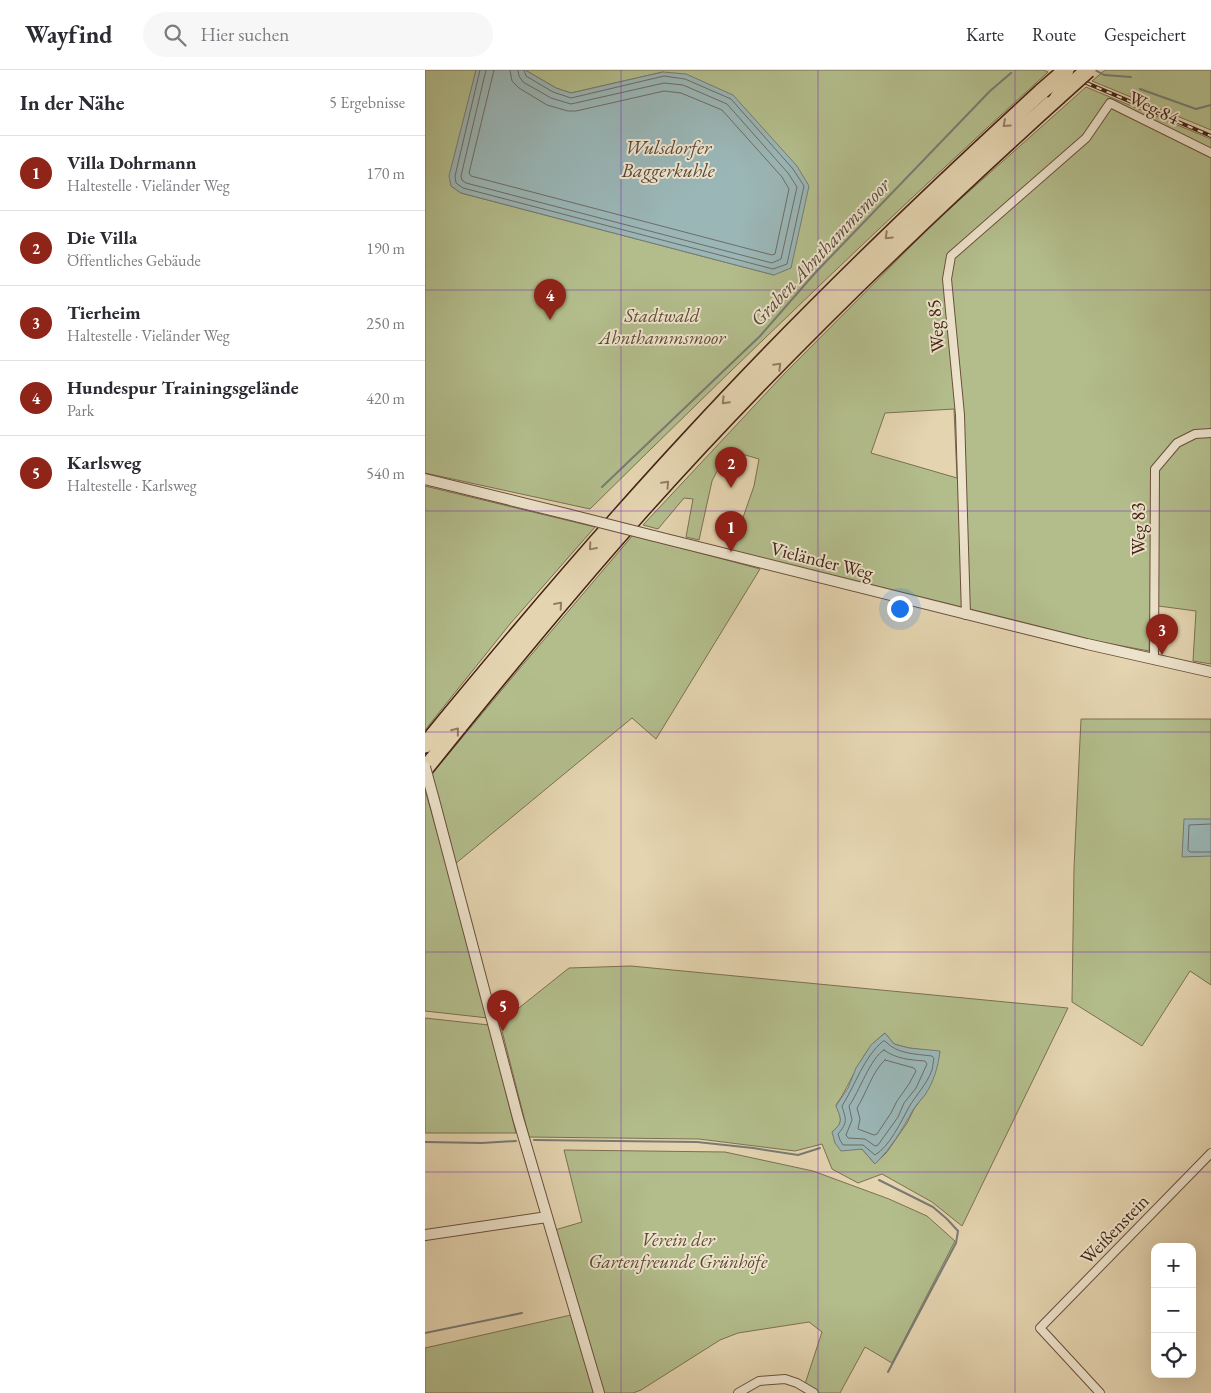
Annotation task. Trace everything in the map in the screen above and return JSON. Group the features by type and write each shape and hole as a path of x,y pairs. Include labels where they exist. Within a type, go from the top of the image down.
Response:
{"highway":[{"path":"425,745 515,635 625,508 693,435 838,284 977,150 1066,70"},
{"path":"425,768 528,641 640,512 737,408 905,238 1088,70"}],"street":[{"name":"Weg 84","path":"1110,103 1211,153"},
{"name":"Weg 85","path":"966,615 960,415 947,279 951,256 1086,138 1110,103"},
{"name":"Weg 83","path":"1154,659 1155,469 1177,443 1195,434 1211,433"},
{"name":"Vieländer Weg","path":"425,479 966,615 1211,672"},
{"path":"425,768 518,1118 599,1393"},
{"name":"Weißenstein","path":"1100,1393 1040,1328 1211,1153"},
{"path":"425,1235 547,1217"},
{"path":"738,1393 759,1381 785,1379 797,1382 813,1393"}],"green space":[{"name":"Stadtwald Ahnthammsmoor","path":"425,70 476,70 451,186 461,193 774,275 663,72 571,93 556,88 525,70 1044,70 1048,72 817,288 590,509 425,473"},
{"path":"1105,70 1211,70 1211,130 1092,81"},
{"path":"1086,87 1211,139 1211,664 1193,661 1196,611 1151,605 1149,651 1080,638 731,552 754,486 759,459 728,450 712,481 699,540 686,537 693,499 684,498 658,529 643,525 784,374 937,220","holes":["954,409 957,478 871,453 885,413"]},
{"path":"425,486 595,527 510,624 425,730"},
{"path":"633,535 760,569 656,739 632,718 455,864 432,774"},
{"path":"1081,719 1211,719 1211,985 1190,971 1142,1046 1072,1002 1074,868"},
{"path":"425,790 461,914 488,1018 425,1011"},
{"path":"631,966 1068,1008 962,1226 932,1202 882,1174 858,1183 832,1169 822,1144 795,1151 699,1139 529,1137 500,1023 569,968","holes":["885,1033 894,1044 940,1052 925,1094 887,1152 875,1164 862,1149 851,1149 832,1132 840,1123 836,1105 863,1057 876,1040"]},
{"path":"425,1018 489,1025 516,1133 425,1133"},
{"name":"Verein der Gartenfreunde Grünhöfe","path":"564,1150 725,1152 813,1171 889,1199 927,1216 955,1241 892,1363 865,1347 840,1393 816,1393 805,1384 822,1332 809,1322 738,1333 720,1340 641,1390 633,1393 603,1393 555,1230 582,1222"},
{"path":"571,1315 594,1393 425,1393 425,1348"}],"water":[{"name":"Wulsdorfer Baggerkuhle","path":"476,70 525,70 556,88 571,93 663,72 686,74 733,95 797,166 809,186 791,268 774,275 461,193 451,186 449,176"},
{"path":"1184,819 1211,819 1211,856 1182,857"},
{"path":"885,1033 894,1044 909,1048 940,1051 935,1074 928,1090 914,1108 891,1145 875,1164 862,1149 841,1151 835,1143 832,1132 840,1123 836,1106 848,1088 856,1068 871,1045"}],"waterway":[{"path":"1095,70 1104,75 1131,77"},
{"name":"Graben Ahnthammsmoor","path":"602,487 760,336 815,273 990,91 1011,73"},
{"path":"1140,89 1196,109 1211,105"},
{"path":"534,1140 697,1142 798,1155 820,1148"},
{"path":"425,1142 482,1143 516,1141"},
{"path":"879,1180 933,1207 958,1231 956,1243 888,1372"},
{"path":"425,1333 522,1313"}],"railway":[{"path":"1056,70 1211,136"}],"place":[{"name":"Hundespur Trainingsgelände","path":"550,320"},
{"name":"Die Villa","path":"731,488"},
{"name":"Villa Dohrmann","path":"731,552"},
{"name":"Tierheim","path":"1162,655"},
{"name":"Karlsweg","path":"503,1031"}]}
